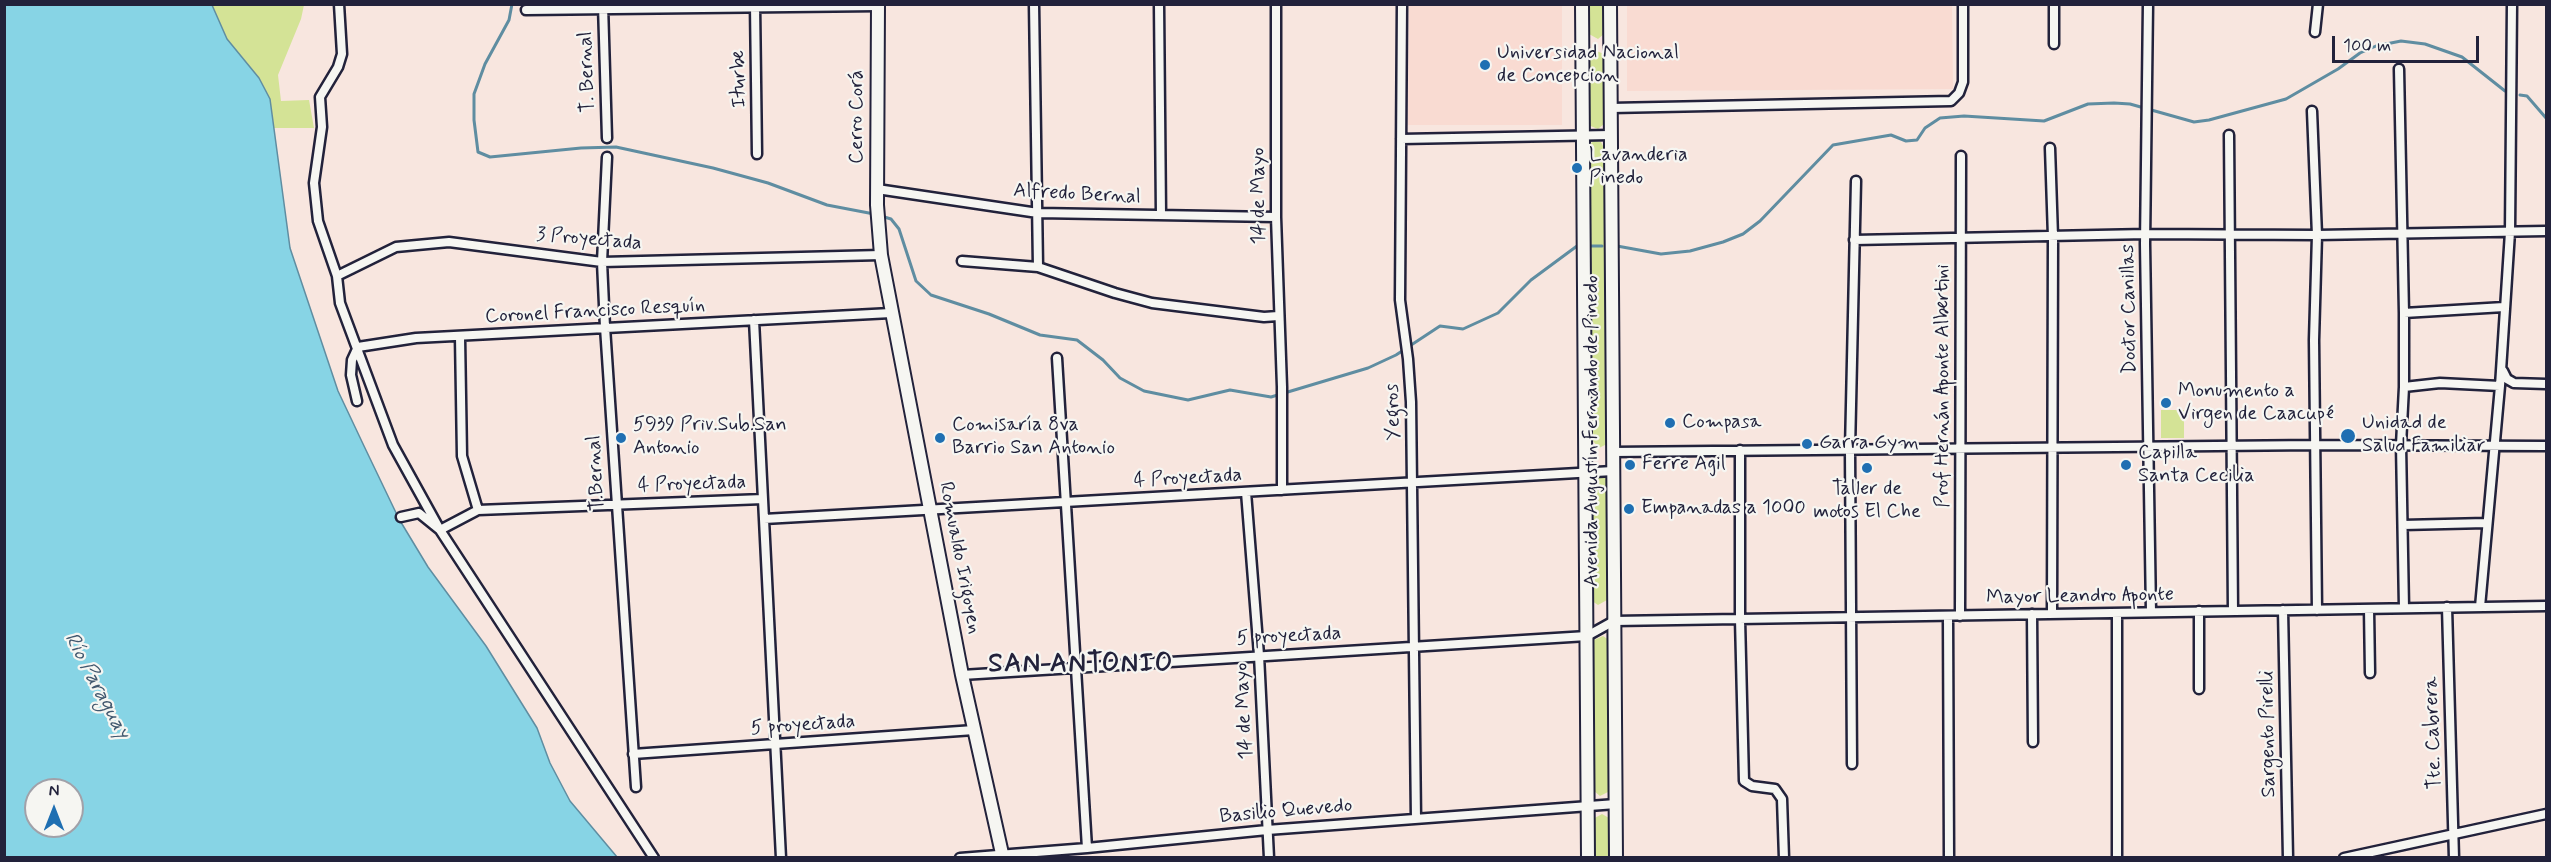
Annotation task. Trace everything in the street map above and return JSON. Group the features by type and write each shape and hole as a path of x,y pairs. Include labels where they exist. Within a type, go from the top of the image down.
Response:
{"street":[{"path":"339,4 342,54 338,67 320,97 322,127 314,183 318,221 337,276 340,303 393,445 440,530 654,858"},
{"path":"1034,4 1038,267"},
{"path":"1159,4 1161,215"},
{"name":"14 de Mayo","path":"1276,4 1276,217 1282,387 1282,490"},
{"name":"Yegros","path":"1402,4 1400,300 1408,355 1413,483 1416,819"},
{"name":"Avenida Augustín Fernando de Pinedo","path":"1582,4 1588,858"},
{"name":"Avenida Augustín Fernando de Pinedo","path":"1610,4 1616,858"},
{"path":"1611,108 1951,100 1959,93 1964,82 1963,4"},
{"path":"2054,4 2054,44"},
{"name":"Doctor Canillas","path":"2148,4 2146,234 2151,612"},
{"path":"2315,32 2318,4"},
{"path":"2480,607 2500,386 2510,232 2512,4"},
{"path":"526,10 603,7 878,5"},
{"name":"Cerro Corá","path":"878,5 877,205 880,229"},
{"name":"Iturbe","path":"755,6 757,154"},
{"name":"T. Bernal","path":"603,7 607,138"},
{"path":"2399,69 2404,313 2401,445 2404,608"},
{"path":"2312,111 2317,235 2318,610"},
{"path":"1401,139 1610,135"},
{"path":"2229,135 2233,611"},
{"path":"2050,148 2053,237 2052,614"},
{"name":"Prof Hernán Aponte Albertini","path":"1960,616 1961,156"},
{"name":"T.Bernal","path":"607,157 602,262 615,505 636,788"},
{"path":"1852,764 1850,450 1856,181"},
{"name":"Alfredo Bernal","path":"877,189 1038,213 1276,217"},
{"name":"Romualdo Irigoyen","path":"880,229 881,255 891,313 962,675 1002,856"},
{"path":"1854,240 2146,234 2317,235 2547,231"},
{"name":"3 Proyectada","path":"337,276 396,247 449,242 602,262 881,255"},
{"path":"962,261 1038,267 1152,303 1264,317 1278,316"},
{"path":"2404,313 2504,307"},
{"name":"Coronel Francisco Resquín","path":"358,347 416,338 891,313"},
{"path":"754,320 781,858"},
{"path":"440,530 478,510 462,456 460,337"},
{"path":"357,401 351,375 352,360 358,347"},
{"path":"1058,358 1087,848"},
{"path":"2501,368 2506,379 2514,383 2547,384"},
{"path":"2404,387 2440,383 2500,386"},
{"path":"1613,452 2316,445 2547,446"},
{"path":"1740,450 1740,619 1744,781 1752,786 1775,789 1782,799 1784,858"},
{"name":"4 Proyectada","path":"764,519 1613,471"},
{"name":"14 de Mayo","path":"1246,492 1259,655 1269,858"},
{"name":"4 Proyectada","path":"478,510 763,499"},
{"path":"402,517 419,513 440,530"},
{"path":"2403,525 2486,523"},
{"name":"Mayor Leandro Aponte","path":"1614,621 2547,606"},
{"name":"Tte. Cabrera","path":"2447,607 2454,858"},
{"path":"2369,609 2370,673"},
{"name":"Sargento Pirelli","path":"2283,610 2288,858"},
{"path":"2199,612 2199,688"},
{"path":"2116,613 2117,858"},
{"path":"2032,614 2033,742"},
{"path":"1948,616 1949,858"},
{"name":"5 proyectada","path":"962,675 1587,636 1614,621"},
{"name":"5 proyectada","path":"633,754 974,730"},
{"name":"Basilio Quevedo","path":"960,858 1002,856 1267,830 1616,804"},
{"path":"2344,858 2547,814"}],"shaded area":[{"name":"Universidad Nacional de Concepcion","path":"1409,5 1562,5 1562,125 1408,125"},
{"path":"1627,5 1952,5 1953,89 1627,91"}],"green space":[{"path":"212,5 304,5 301,19 278,75 281,101 309,100 314,128 274,128 270,99 259,78 227,39"},
{"path":"1589,5 1604,5 1604,34 1598,39 1589,34"},
{"path":"1594,50 1604,54 1604,124 1598,129 1588,125 1588,55"},
{"path":"1594,141 1601,142 1604,148 1609,443 1599,448 1593,441 1588,145"},
{"path":"2161,410 2184,410 2184,438 2161,438"},
{"path":"1602,476 1608,480 1607,600 1598,605 1592,601 1592,480"},
{"path":"1603,636 1609,640 1610,791 1600,796 1594,791 1594,640"},
{"path":"1602,814 1609,818 1609,857 1593,857 1593,819"}],"water":[{"name":"Río Paraguay","path":"5,5 212,5 227,39 259,78 270,99 290,248 338,391 364,446 399,519 428,567 486,646 537,728 550,763 570,801 617,857 5,858"}],"waterway":[{"path":"512,4 509,20 485,64 474,94 478,152 490,157 616,147 713,168 768,183 827,205 874,214"},
{"path":"1617,246 1661,254 1690,251 1723,242 1743,234 1760,221 1833,145 1891,135 1906,141 1917,140 1925,128 1940,118 1964,116 2044,121 2088,104 2114,103 2130,104 2194,122 2209,120 2286,99 2338,69 2360,53 2376,46 2401,41 2425,44 2462,57 2505,91"},
{"path":"2520,95 2527,96 2546,118"},
{"path":"881,216 891,219 899,229 916,281 931,295 989,314 1040,335 1077,340 1103,360 1120,378 1144,391 1188,400 1230,390 1271,397 1368,368 1396,355 1440,326 1463,329 1498,313 1531,280 1577,246"},
{"path":"1591,246 1602,246"}],"place":[{"name":"Universidad Nacional de Concepcion","path":"1485,65"},
{"name":"Lavanderia Pinedo","path":"1577,168"},
{"name":"Monumento a Virgen de Caacupé","path":"2166,403"},
{"name":"Compasa","path":"1670,423"},
{"name":"Unidad de Salud Familiar","path":"2348,436"},
{"name":"5939 Priv.Sub.San Antonio","path":"621,438"},
{"name":"Comisaría 8va Barrio San Antonio","path":"940,438"},
{"name":"Garra Gym","path":"1807,444"},
{"name":"Ferre Agil","path":"1630,465"},
{"name":"Capilla Santa Cecilia","path":"2126,465"},
{"name":"Taller de motos El Che","path":"1867,468"},
{"name":"Empanadas a 1000","path":"1629,509"}],"district":[{"name":"SAN ANTONIO","path":"1081,666"}]}
